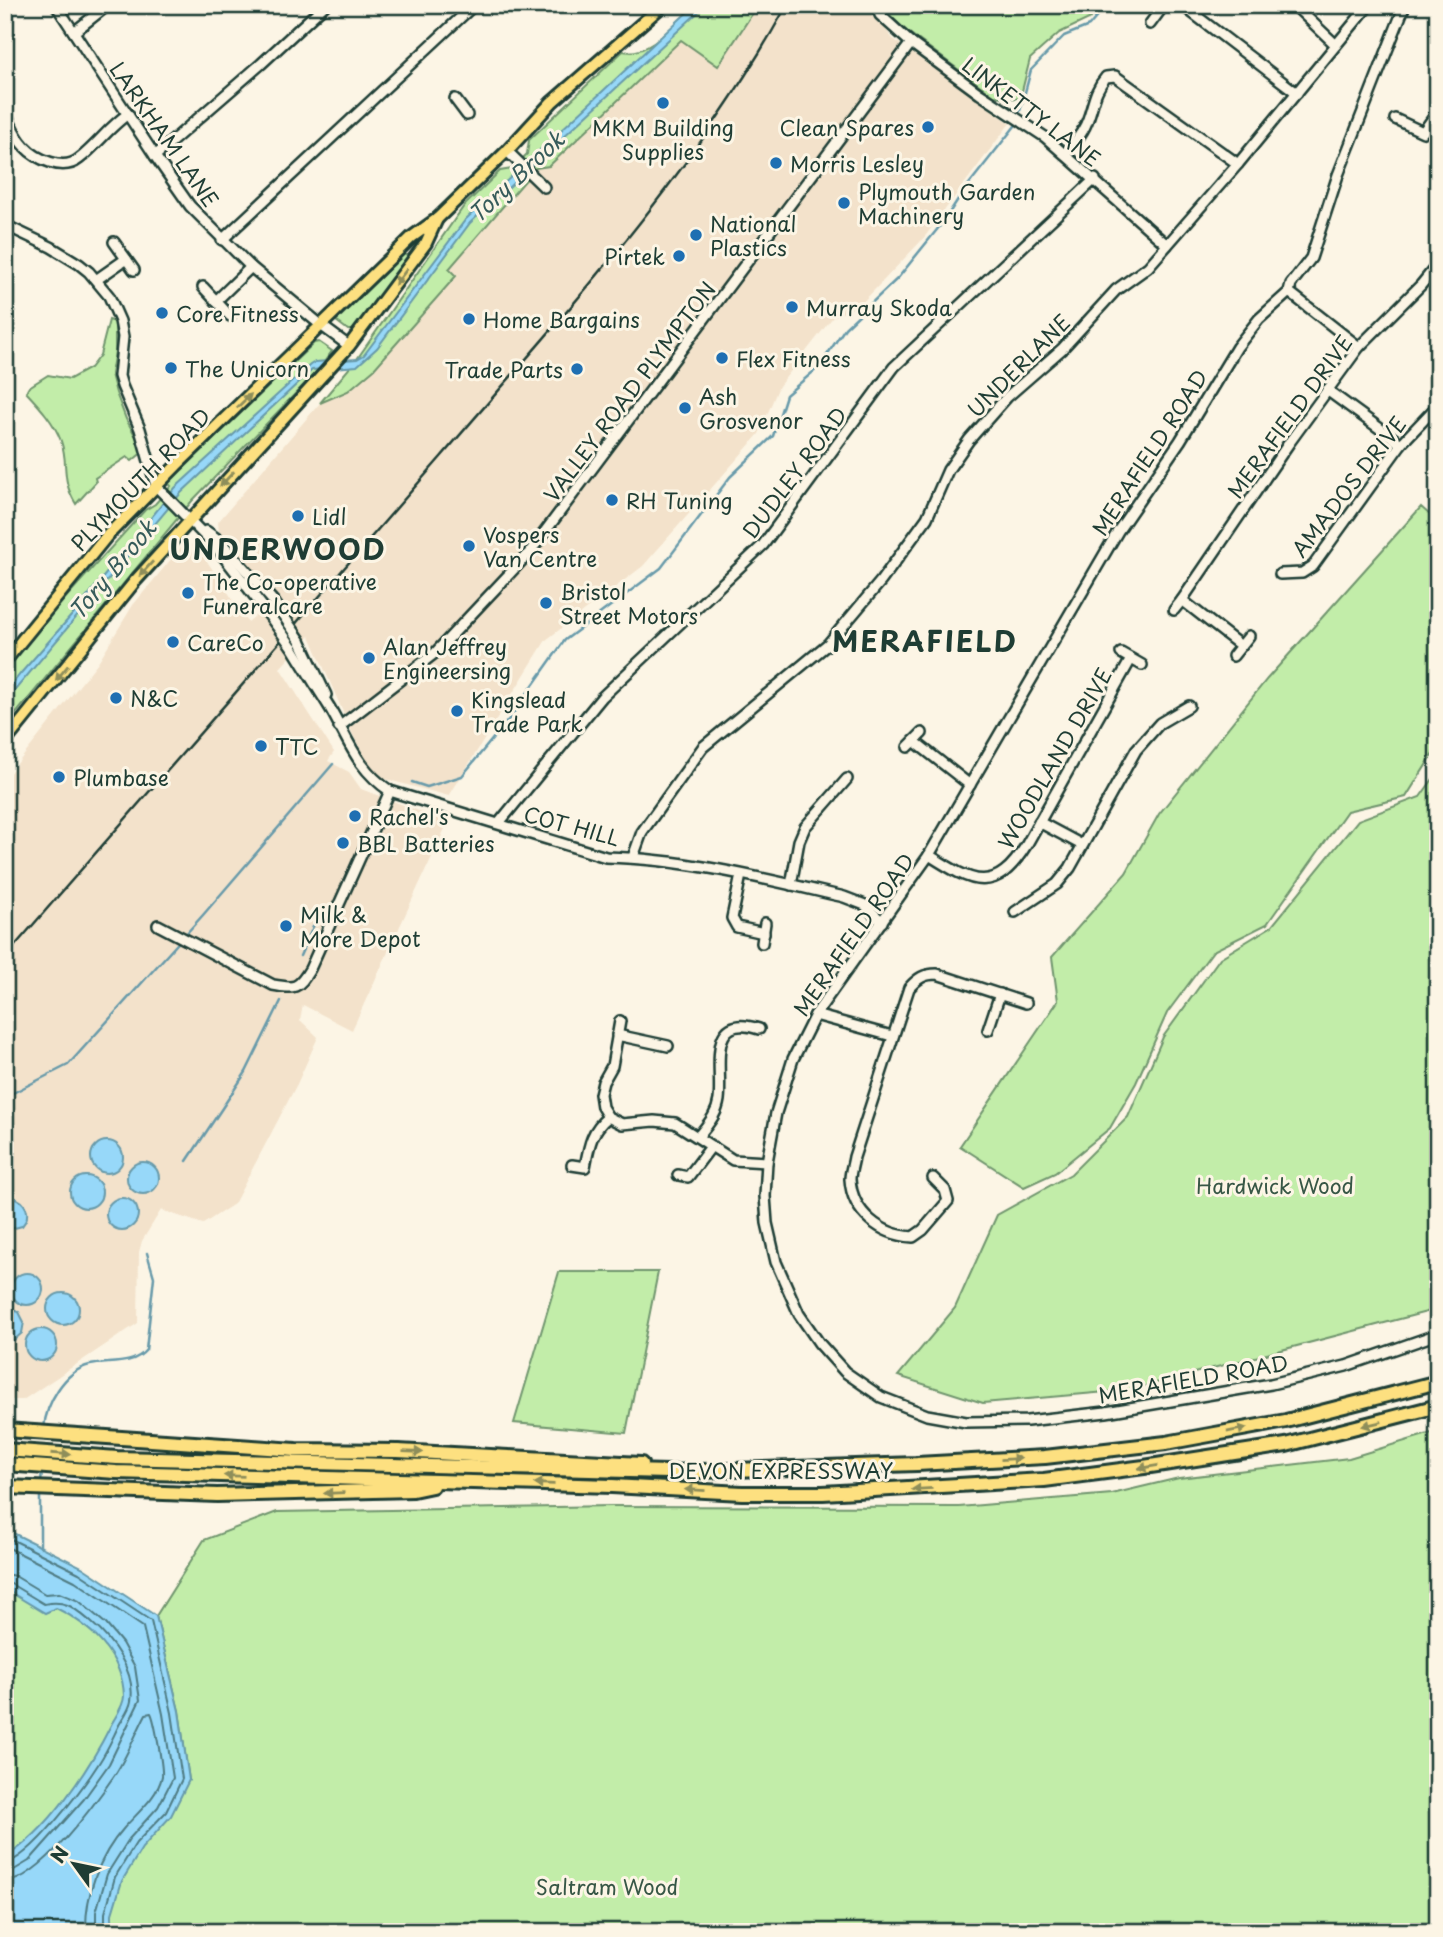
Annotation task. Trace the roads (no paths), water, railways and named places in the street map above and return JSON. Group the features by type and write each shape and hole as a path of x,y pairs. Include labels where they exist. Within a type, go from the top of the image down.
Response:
{"highway":[{"name":"DEVON EXPRESSWAY","path":"5,1450 117,1458 669,1472 1045,1457 1166,1444 1286,1421 1438,1382"},
{"name":"DEVON EXPRESSWAY","path":"5,1464 116,1472 450,1481 742,1493 823,1493 1044,1480 1144,1467 1286,1444 1438,1406"},
{"path":"5,1430 296,1450 398,1451 578,1459 723,1471"},
{"path":"296,1450 386,1464"},
{"path":"5,1487 217,1495 292,1494 413,1490 450,1481"}],"main road":[{"name":"PLYMOUTH ROAD","path":"5,661 106,537 156,486 412,237 437,219 507,151 552,102 663,5"},
{"name":"PLYMOUTH ROAD","path":"5,742 136,580 349,346 426,243 437,219"}],"street":[{"name":"LARKHAM LANE","path":"56,5 190,206 251,267 349,346"},
{"path":"74,32 108,5"},
{"path":"155,156 325,5"},
{"path":"222,240 474,5"},
{"name":"LINKETTY LANE","path":"877,5 880,15 911,43 1066,153 1167,245"},
{"path":"1150,24 1164,5"},
{"path":"1182,5 1297,93"},
{"path":"1294,5 1336,45"},
{"name":"UNDERLANE","path":"633,858 642,832 703,747 828,643 881,580 927,518 948,470 969,440 1007,397 1062,349 1116,290 1148,267 1238,164 1369,5"},
{"name":"MERAFIELD ROAD","path":"1405,5 1338,176 1311,258 1291,284 1289,292 1259,319 1237,346 1180,441 1118,531 929,855 816,1015 793,1059 776,1113 767,1162 765,1196 767,1223 776,1262 799,1314 819,1343 845,1372 881,1397 927,1415 967,1422 1027,1421 1131,1409 1271,1384 1346,1366 1438,1335"},
{"name":"VALLEY ROAD PLYMPTON","path":"339,727 435,653 529,553 911,43"},
{"path":"1066,153 1080,137 1099,86 1106,77 1115,76 1238,164"},
{"path":"455,99 467,115"},
{"path":"1395,119 1423,131 1438,111"},
{"path":"5,112 25,148 55,164 70,164 78,160 128,114"},
{"path":"507,151 544,187"},
{"name":"DUDLEY ROAD","path":"499,823 602,697 763,545 894,367 1095,179"},
{"path":"5,225 79,264 109,296 120,321 122,337 119,376 140,429 156,486"},
{"path":"114,242 135,270"},
{"path":"96,280 126,259"},
{"name":"MERAFIELD DRIVE","path":"1174,610 1359,347 1421,285 1438,264"},
{"path":"216,302 251,267"},
{"path":"203,287 230,316"},
{"path":"1289,292 1359,347"},
{"path":"1327,390 1401,444"},
{"name":"AMADOS DRIVE","path":"1280,573 1302,573 1313,566 1401,444 1438,405"},
{"name":"COT HILL","path":"156,486 217,548 266,611 331,710 363,768 376,782 390,791 606,857 706,867 844,897 865,905 882,922"},
{"name":"COT HILL","path":"190,520 220,541 274,602 300,640 324,688 331,710"},
{"path":"1182,600 1241,646"},
{"path":"1233,656 1249,636"},
{"name":"WOODLAND DRIVE","path":"1121,653 1142,665"},
{"name":"WOODLAND DRIVE","path":"929,855 959,874 976,879 992,878 1005,873 1017,861 1040,822 1131,659"},
{"path":"1015,912 1057,884 1070,868 1148,733 1189,706"},
{"path":"922,733 911,744 970,785"},
{"path":"791,885 804,827 846,779"},
{"path":"158,925 273,985 291,988 301,984 390,791"},
{"path":"1040,822 1082,845"},
{"path":"740,875 732,918 737,926 764,933"},
{"path":"933,1178 945,1190 948,1201 923,1230 913,1237 898,1236 863,1214 853,1196 850,1178 854,1157 909,988 917,979 927,974 937,974 1026,1003"},
{"path":"988,1030 1000,994"},
{"path":"816,1015 892,1036"},
{"path":"620,1021 612,1066 600,1094 602,1107 608,1117 622,1124 654,1121 675,1123 710,1148 733,1160 767,1162"},
{"path":"698,1137 715,1115 719,1099 719,1043 727,1032 739,1025 759,1028"},
{"path":"617,1035 668,1046"},
{"path":"572,1165 585,1167 592,1134 608,1117"},
{"path":"678,1175 688,1177 710,1148"}],"water":[{"name":"Tory Brook","path":"695,5 706,5 470,223 377,348 357,366 312,370 181,493 5,702 5,693 175,488 310,365 315,362 357,359 364,355 466,219"},
{"path":"107,1141 119,1145 123,1157 119,1169 107,1173 95,1169 91,1157 95,1145"},
{"path":"143,1162 155,1166 159,1178 155,1190 143,1194 131,1190 127,1178 131,1166"},
{"path":"86,1176 98,1180 102,1192 98,1204 86,1208 74,1204 70,1192 74,1180"},
{"path":"12,1197 24,1205 27,1217 22,1226 7,1230 5,1199"},
{"path":"122,1198 134,1202 138,1214 134,1226 122,1230 110,1226 106,1214 110,1202"},
{"path":"27,1273 39,1277 43,1289 39,1301 27,1305 15,1301 11,1289 15,1277"},
{"path":"63,1293 75,1297 79,1309 75,1321 63,1325 51,1321 47,1309 51,1297"},
{"path":"5,1308 19,1312 24,1322 22,1333 14,1340 5,1341"},
{"path":"41,1329 53,1333 57,1345 53,1357 41,1361 29,1357 25,1345 29,1333"},
{"path":"5,1529 82,1567 156,1616 179,1711 189,1780 171,1816 142,1848 122,1881 112,1914 112,1932 5,1932 5,1857 37,1832 66,1798 102,1742 124,1696 118,1668 111,1655 81,1623 56,1608 45,1613 5,1589"}],"waterway":[{"path":"1020,111 1031,70 1064,36 1089,26 1107,5"},
{"path":"412,782 427,787 462,776 509,719 565,640 661,568 730,477 773,436 786,395 819,367 845,328 898,278 1015,126"},
{"path":"5,1097 68,1065 203,915 333,764"},
{"path":"300,956 316,920"},
{"path":"187,1161 246,1072 281,1001"},
{"path":"44,1428 53,1399 72,1374 90,1365 134,1359 146,1350 154,1277 147,1253"},
{"path":"41,1484 42,1470"},
{"path":"40,1494 40,1547"}],"railway":[{"path":"5,957 581,295 670,184 712,126 787,5"}],"place":[{"name":"MKM Building Supplies","path":"663,103"},
{"name":"Clean Spares","path":"928,127"},
{"name":"Morris Lesley","path":"776,163"},
{"name":"Plymouth Garden Machinery","path":"844,203"},
{"name":"National Plastics","path":"696,235"},
{"name":"Pirtek","path":"679,256"},
{"name":"Murray Skoda","path":"792,307"},
{"name":"Core Fitness","path":"162,313"},
{"name":"Home Bargains","path":"469,319"},
{"name":"Flex Fitness","path":"722,358"},
{"name":"The Unicorn","path":"171,368"},
{"name":"Trade Parts","path":"577,369"},
{"name":"Ash Grosvenor","path":"685,408"},
{"name":"RH Tuning","path":"612,500"},
{"name":"Lidl","path":"298,516"},
{"name":"Vospers Van Centre","path":"469,546"},
{"name":"The Co-operative Funeralcare","path":"188,593"},
{"name":"Bristol Street Motors","path":"546,603"},
{"name":"CareCo","path":"173,642"},
{"name":"Alan Jeffrey Engineersing","path":"369,658"},
{"name":"N&C","path":"116,698"},
{"name":"Kingslead Trade Park","path":"457,711"},
{"name":"TTC","path":"261,746"},
{"name":"Plumbase","path":"59,777"},
{"name":"Rachel's","path":"355,816"},
{"name":"BBL Batteries","path":"343,843"},
{"name":"Milk & More Depot","path":"286,926"}],"district":[{"name":"UNDERWOOD","path":"278,548"},
{"name":"MERAFIELD","path":"925,640"}],"park label":[{"name":"Hardwick Wood","path":"1275,1185"},
{"name":"Saltram Wood","path":"607,1886"}]}
